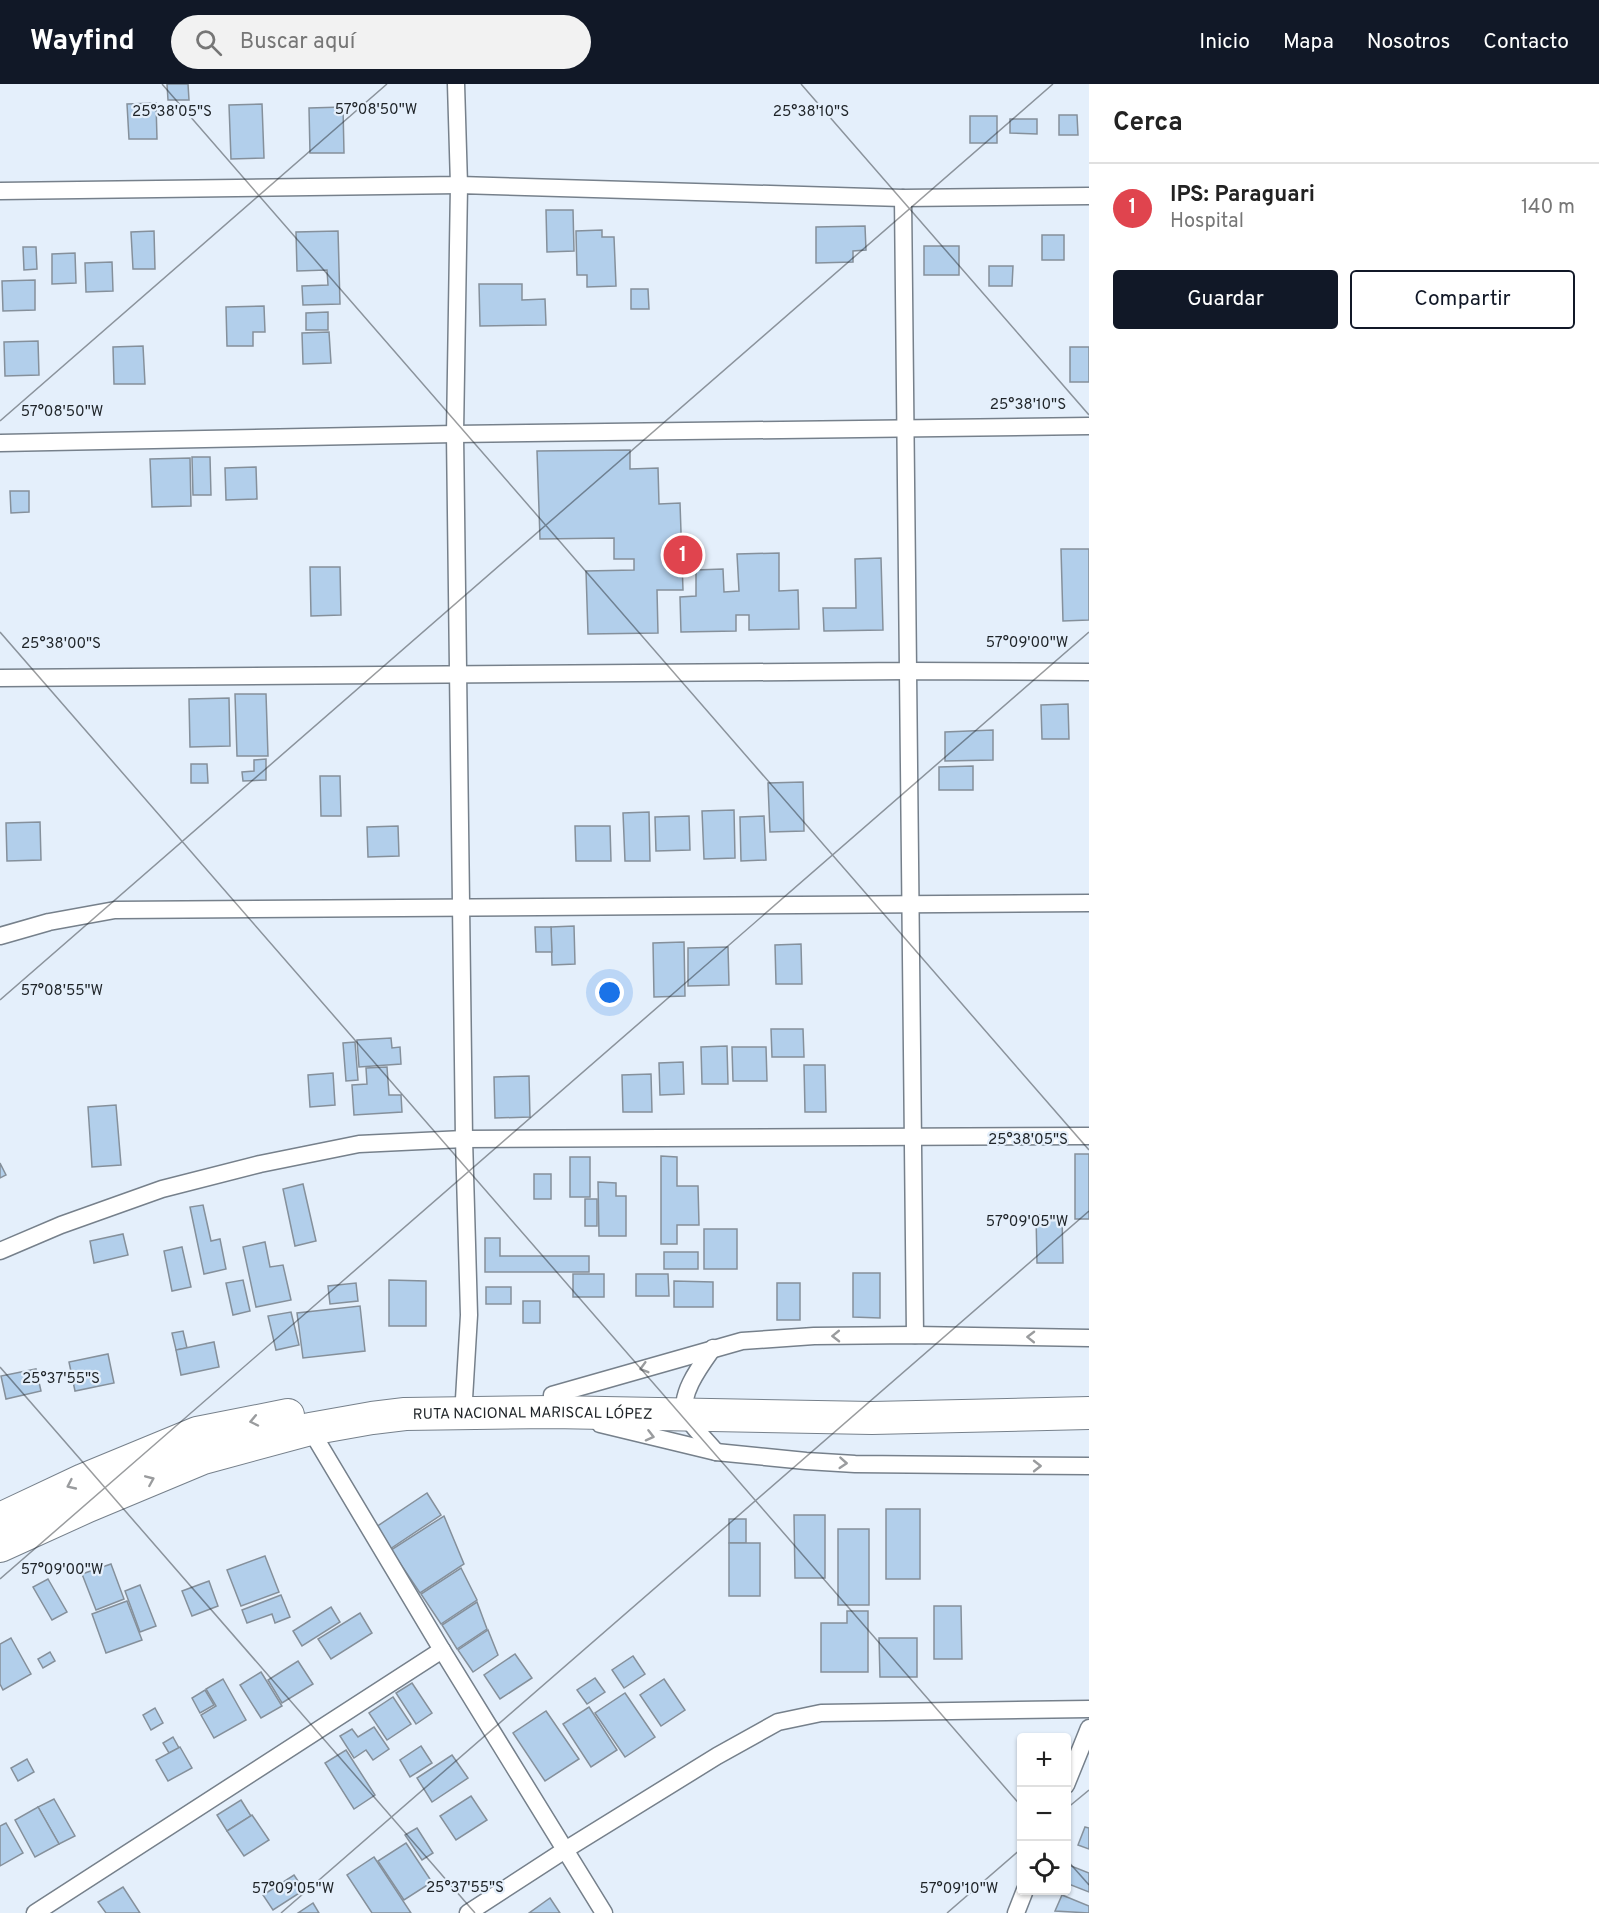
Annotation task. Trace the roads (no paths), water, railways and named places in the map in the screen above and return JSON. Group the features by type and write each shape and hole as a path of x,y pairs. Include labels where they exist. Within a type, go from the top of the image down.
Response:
{"highway":[{"name":"RUTA NACIONAL MARISCAL LÓPEZ","path":"685,1407 1089,1396"},
{"name":"RUTA NACIONAL MARISCAL LÓPEZ","path":"0,1519 83,1480 197,1433 284,1415 366,1404 500,1399 552,1404 685,1407 872,1418 1089,1413"},
{"name":"RUTA NACIONAL MARISCAL LÓPEZ","path":"0,1546 203,1458 310,1429 405,1414 552,1404"}],"street":[{"path":"456,84 459,185 455,434 463,907 464,1139 470,1316 464,1399"},
{"path":"0,191 459,185 903,198 1089,196"},
{"path":"903,198 915,1335"},
{"path":"0,443 455,434 1089,426"},
{"path":"0,678 459,673 1089,672"},
{"path":"0,936 49,922 115,910 1089,903"},
{"path":"0,1251 61,1225 162,1190 260,1164 359,1144 464,1139 1089,1136"},
{"path":"552,1404 713,1348 742,1341 814,1336 915,1335 1089,1338"},
{"path":"713,1348 700,1366 685,1407 716,1452"},
{"path":"552,1404 716,1452 855,1464 1089,1466"},
{"path":"310,1429 441,1650 604,1913"},
{"path":"35,1913 441,1650"},
{"path":"468,1913 717,1756 778,1722 821,1713 1089,1709"},
{"path":"1071,1773 1089,1728"},
{"path":"1016,1913 1023,1895"}],"place":[{"name":"IPS: Paraguari","path":"683,555"}]}
